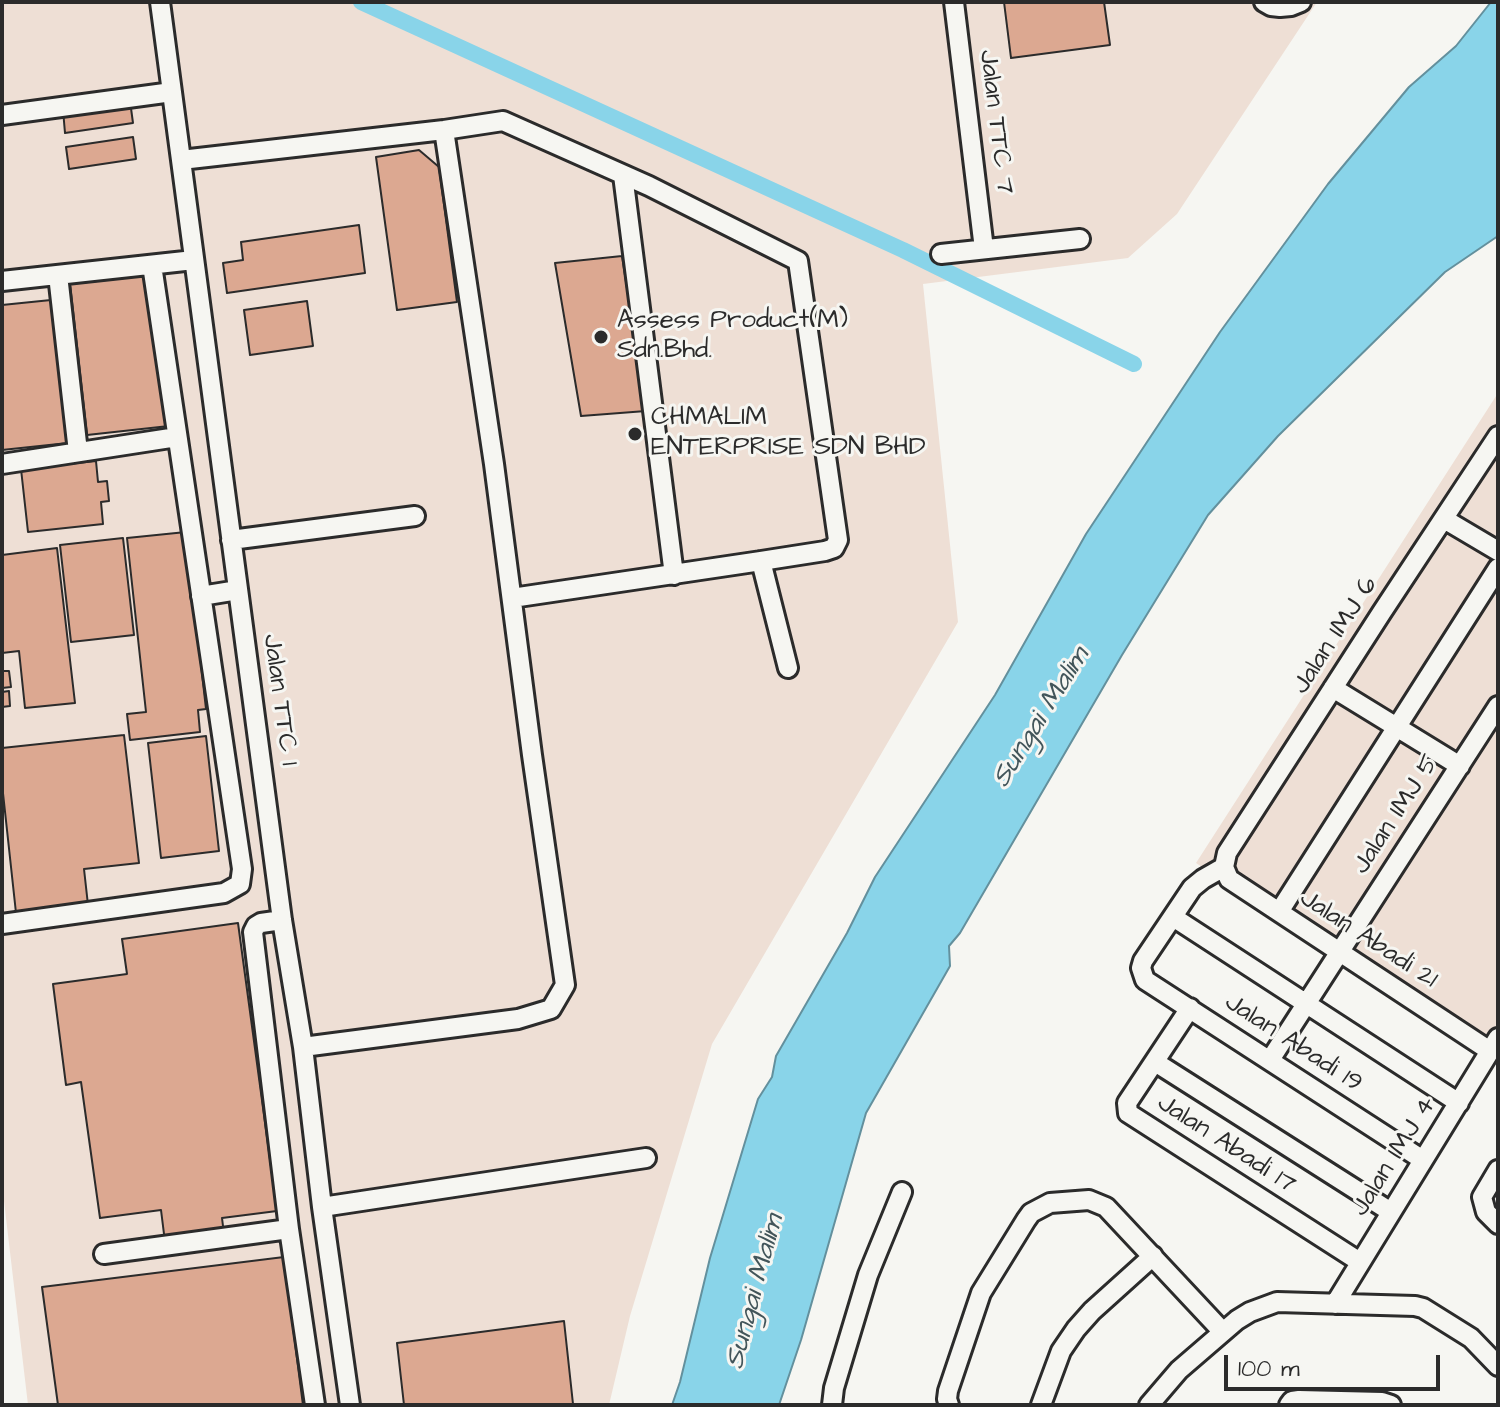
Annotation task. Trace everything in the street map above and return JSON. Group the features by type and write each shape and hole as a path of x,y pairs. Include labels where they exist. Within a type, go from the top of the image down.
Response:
{"street":[{"name":"Jalan TTC 1","path":"160,2 350,1405"},
{"name":"Jalan TTC 7","path":"954,2 984,249"},
{"path":"1264,2 1280,7 1301,2"},
{"path":"2,115 172,92"},
{"path":"181,160 503,121 623,175 798,261 838,540 834,548 512,598"},
{"path":"303,1047 518,1019 551,1009 565,985 494,464 444,130"},
{"path":"623,175 674,575"},
{"path":"941,254 1080,239"},
{"path":"2,281 194,260"},
{"path":"2,924 224,893 240,884 242,869 152,265"},
{"path":"58,275 78,452"},
{"name":"Jalan IMJ 6","path":"1224,867 1227,853 1498,436"},
{"path":"2,464 177,437"},
{"path":"231,540 415,516"},
{"path":"1444,519 1498,551"},
{"path":"761,561 788,668"},
{"path":"1279,912 1498,568"},
{"path":"201,596 238,590"},
{"path":"1333,688 1460,766"},
{"name":"Jalan IMJ 5","path":"1270,1060 1498,706"},
{"path":"1224,867 1192,888 1173,917 1459,1103"},
{"name":"Jalan Abadi 21","path":"1224,867 1229,879 1339,952 1494,1044"},
{"name":"Jalan Abadi 19","path":"1173,917 1143,961 1141,968 1145,980 1423,1160"},
{"path":"282,920 261,923 253,932 289,1229 315,1405"},
{"name":"Jalan Abadi 17","path":"1190,1008 1127,1103 1128,1113 1360,1262"},
{"name":"Jalan IMJ 4","path":"1335,1304 1494,1044"},
{"path":"1155,1062 1391,1212"},
{"path":"322,1207 646,1158"},
{"path":"1498,1170 1482,1197 1486,1212 1498,1224"},
{"path":"832,1405 834,1388 868,1275 902,1192"},
{"path":"949,1405 948,1391 981,1293 1031,1213 1050,1203 1089,1200 1113,1213 1223,1332"},
{"path":"104,1254 289,1229"},
{"path":"1041,1405 1061,1351 1076,1329 1153,1256"},
{"path":"1149,1405 1179,1370 1223,1332 1250,1312 1277,1302 1423,1308 1471,1338 1498,1366"},
{"path":"309,1362 343,1357"},
{"path":"1289,1405 1299,1400 1382,1402 1391,1405"}],"shaded area":[{"path":"2,2 1317,2 1177,214 1128,258 923,284 958,622 712,1044 630,1316 609,1405 28,1405 2,1184"},
{"path":"1498,393 1498,1062 1196,863"}],"water":[{"name":"Sungai Malim","path":"1491,2 1498,2 1498,236 1445,272 1278,436 1208,515 1122,655 960,933 949,946 950,966 866,1113 801,1340 779,1405 672,1405 710,1258 758,1099 772,1077 776,1056 847,933 875,877 995,695 1086,534 1220,332 1328,184 1409,87 1456,46"}],"building":[{"path":"1004,2 1104,2 1110,45 1011,58"},
{"path":"130,101 133,123 65,133 63,110"},
{"path":"133,137 136,159 69,169 66,147"},
{"path":"419,150 439,167 457,302 397,310 376,157"},
{"path":"359,225 365,273 227,293 223,263 243,260 241,242"},
{"name":"Assess Product(M) Sdn.Bhd.","path":"622,256 646,411 581,416 555,263"},
{"path":"151,275 169,426 87,435 70,284"},
{"path":"51,300 68,443 2,450 2,305"},
{"path":"307,301 313,346 250,355 244,310"},
{"path":"96,461 98,482 107,481 109,501 101,502 103,524 28,532 21,469"},
{"path":"186,532 206,709 198,710 200,732 130,740 127,714 146,712 127,538"},
{"path":"123,538 134,635 71,642 60,545"},
{"path":"57,548 75,703 25,708 19,651 2,653 2,555"},
{"path":"2,671 9,671 11,687 2,688"},
{"path":"9,691 10,706 2,707 2,692"},
{"path":"124,735 139,863 84,869 88,905 16,913 2,784 2,748"},
{"path":"206,736 219,851 161,858 148,743"},
{"path":"238,923 277,1211 222,1218 224,1234 165,1242 161,1210 100,1218 81,1082 66,1085 53,984 127,974 122,939"},
{"path":"284,1257 303,1405 58,1405 42,1287"},
{"path":"564,1321 573,1404 404,1405 397,1343"}],"waterway":[{"path":"361,2 903,250 1134,364"}],"place":[{"name":"Assess Product(M) Sdn.Bhd.","path":"601,337"},
{"name":"CHMALIM ENTERPRISE SDN BHD","path":"635,434"}]}
